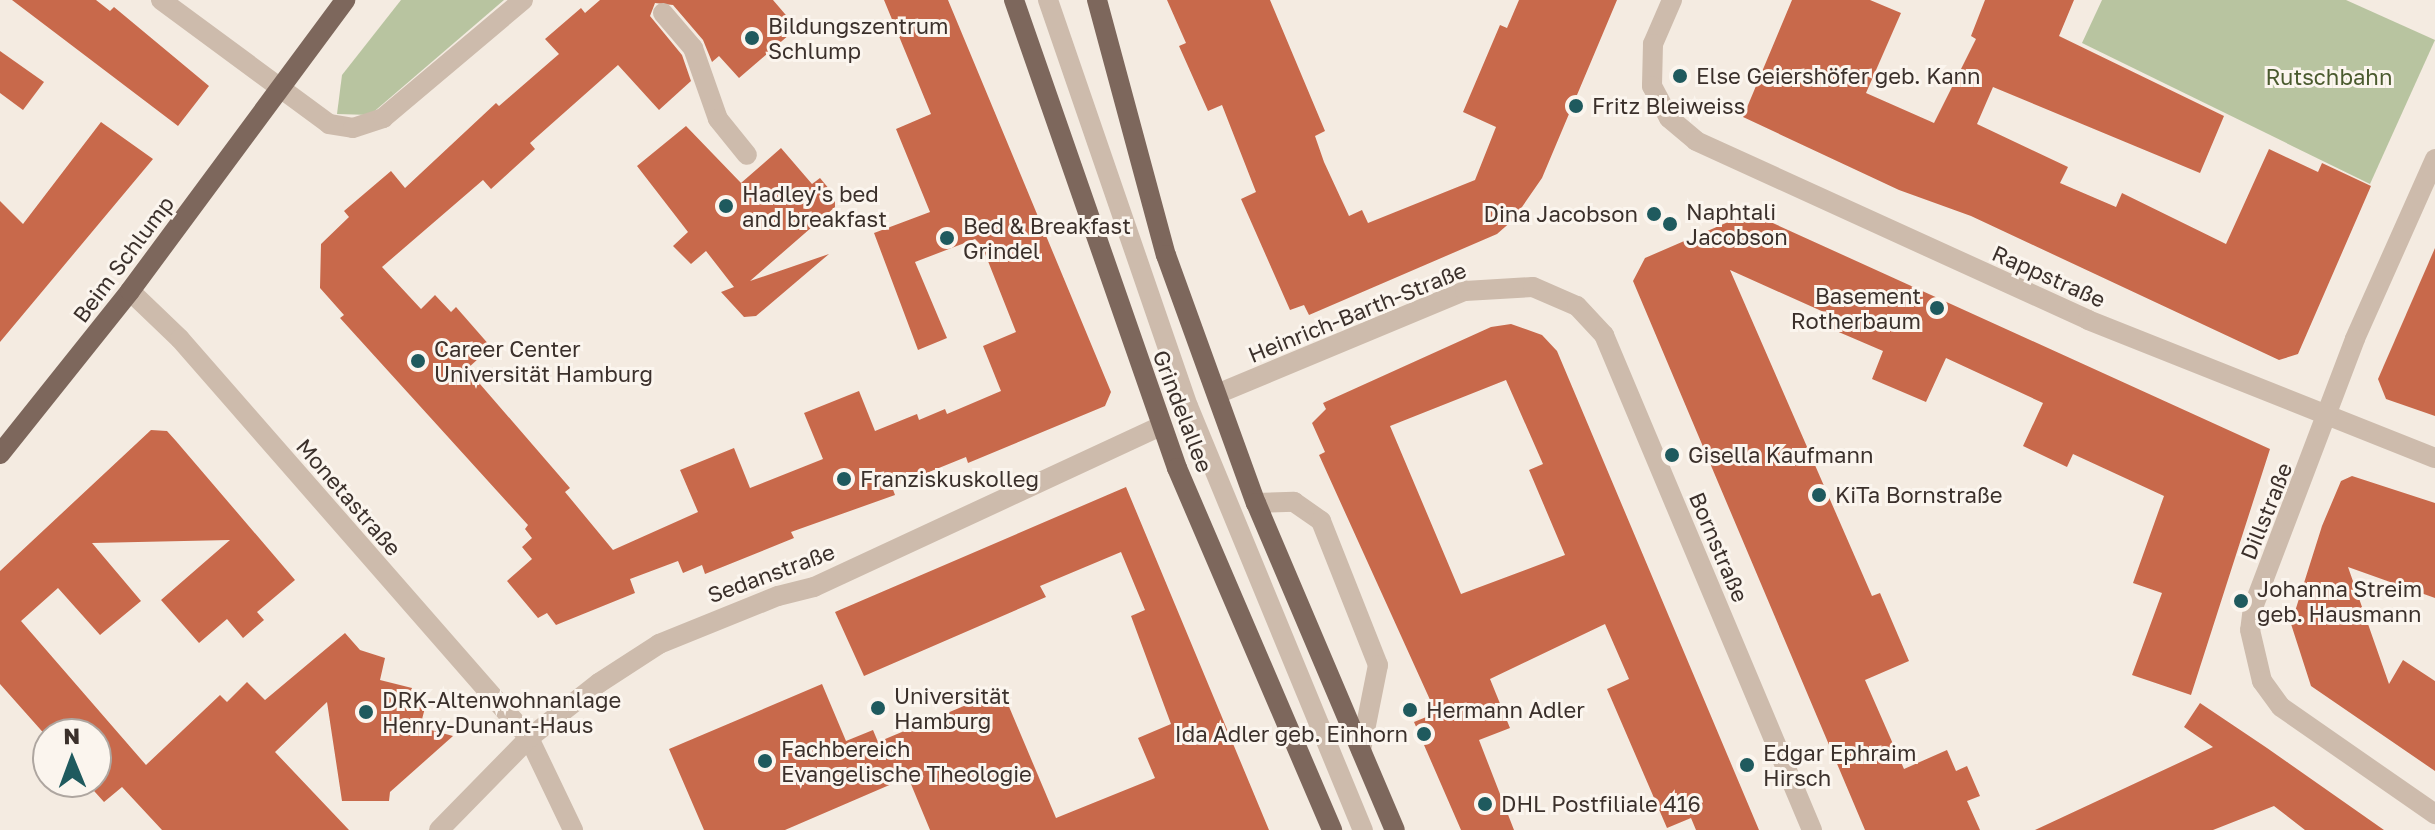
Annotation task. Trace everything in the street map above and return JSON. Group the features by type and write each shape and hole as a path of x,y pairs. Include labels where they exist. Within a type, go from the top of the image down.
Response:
{"main road":[{"name":"Beim Schlump","path":"0,454 130,291 345,0"},
{"name":"Grindelallee","path":"1014,0 1161,426 1332,830"},
{"name":"Grindelallee","path":"1097,0 1166,255 1256,503 1395,830"}],"street":[{"path":"161,0 329,124 370,125 523,0"},
{"name":"Grindelallee","path":"1048,0 1188,406 1363,830"},
{"name":"Rappstraße","path":"1672,0 1650,59 1652,86 1661,106 1684,131 1719,152 2088,320 2435,458"},
{"path":"663,13 693,48 718,119 747,155"},
{"name":"Dillstraße","path":"2435,159 2355,339 2329,418 2253,607 2254,660 2281,707 2435,814"},
{"name":"Heinrich-Barth-Straße","path":"1217,394 1465,291 1514,285 1562,297"},
{"name":"Monetastraße","path":"130,291 180,339 529,738 573,830"},
{"name":"Bornstraße","path":"1562,297 1592,319 1604,335 1812,830"},
{"name":"Sedanstraße","path":"439,830 529,738 599,683 690,628 814,587 1161,426"},
{"path":"1256,503 1294,502 1321,521 1378,665 1361,750"}],"green space":[{"path":"401,0 504,0 370,115 337,114 342,75"},
{"name":"Rutschbahn","path":"2102,0 2346,0 2435,40 2370,184 2082,43"}],"building":[{"path":"12,0 96,0 110,11 114,7 209,86 178,126"},
{"path":"600,0 773,0 797,28 739,78 719,56 712,62 703,40 673,5 655,3 650,16 682,55 691,81 659,110 618,65 530,143 535,149 491,189 483,180 382,267 421,309 435,295 451,312 456,307 491,347 467,369 570,488 565,492 613,550 698,512 680,470 734,448 750,488 823,459 804,413 859,391 875,431 917,414 919,420 945,409 947,414 1001,391 983,346 1016,332 982,246 975,239 915,262 947,338 918,350 874,233 930,212 896,129 931,114 884,0 948,0 1111,392 1105,406 968,463 966,457 892,487 895,495 791,532 794,538 705,574 702,565 683,573 678,561 630,579 635,593 556,625 547,613 538,618 507,581 532,559 522,547 532,538 525,529 528,525 340,318 344,315 320,288 321,244 349,217 344,211 391,171 405,188 496,103 499,106 559,54 545,39 581,8 585,13"},
{"path":"1167,0 1270,0 1325,131 1315,136 1324,162 1349,216 1362,210 1368,223 1475,180 1496,127 1463,112 1500,25 1507,28 1519,0 1617,0 1542,178 1513,220 1497,234 1309,315 1304,305 1290,310 1241,199 1256,192 1222,105 1208,111 1179,46 1186,43"},
{"path":"1792,0 1870,0 1901,13 1866,93 1934,123 1976,39 1971,36 1985,0 2074,0 2059,36 2224,116 2200,173 1993,87 1977,124 2068,167 2060,183 2116,207 2122,193 2226,244 2269,149 2318,172 2322,163 2371,186 2298,354 2279,360 1971,216 1899,190 1743,117"},
{"path":"0,51 44,82 23,110 0,93"},
{"path":"101,122 153,159 0,342 0,201 23,224"},
{"path":"686,126 741,183 781,148 812,184 820,178 835,196 835,207 750,281 829,254 756,316 744,317 721,292 734,287 706,251 691,264 673,246 688,232 637,166"},
{"path":"1755,215 2270,449 2191,695 2132,675 2162,593 2133,583 2164,496 2073,454 2067,467 2023,446 2043,403 1946,358 1926,402 1872,379 1883,351 1820,324 1826,313 1730,270 1872,596 1880,593 1909,661 1865,680 1904,769 1947,750 1956,771 1967,766 1980,796 1967,801 1980,830 1865,830 1633,281 1645,258 1742,216"},
{"path":"2435,248 2435,416 2386,399 2378,379"},
{"path":"1511,324 1542,335 1557,351 1759,830 1696,830 1691,818 1667,828 1607,689 1629,679 1605,624 1490,679 1510,728 1479,740 1514,830 1461,830 1414,722 1436,713 1319,455 1325,452 1312,423 1326,409 1323,403 1491,327","holes":["1506,380 1543,464 1529,470 1565,555 1461,594 1390,426"]},
{"path":"151,430 167,431 295,580 257,612 264,620 243,638 227,619 199,643 161,600 230,540 92,543 141,601 100,635 58,588 21,621 105,718 32,720 0,684 0,571"},
{"path":"2352,476 2435,503 2435,598 2348,567 2389,684 2403,660 2435,681 2435,771 2311,686 2291,624 2322,526 2341,481"},
{"path":"1126,487 1269,830 930,830 908,777 785,830 704,830 669,749 822,684 846,741 873,730 878,742 1002,690 1056,818 1155,778 1138,738 1171,724 1131,616 1145,610 1121,552 1040,586 1046,597 864,676 835,612"},
{"path":"345,633 360,650 385,658 380,680 412,688 409,700 426,704 420,727 453,736 390,792 389,801 342,801 327,702 275,752 349,830 162,830 122,787 112,795 112,726 146,765 220,695 227,702 247,682 265,700"},
{"path":"2200,703 2384,830 2305,830 2274,806 2213,830 2035,830 2213,747 2184,727"}],"place":[{"name":"Bildungszentrum Schlump","path":"752,38"},
{"name":"Else Geiershöfer geb. Kann","path":"1680,76"},
{"name":"Fritz Bleiweiss","path":"1576,106"},
{"name":"Hadley's bed and breakfast","path":"726,206"},
{"name":"Dina Jacobson","path":"1654,214"},
{"name":"Naphtali Jacobson","path":"1670,224"},
{"name":"Bed & Breakfast Grindel","path":"947,238"},
{"name":"Basement Rotherbaum","path":"1937,308"},
{"name":"Career Center Universität Hamburg","path":"418,361"},
{"name":"Gisella Kaufmann","path":"1672,455"},
{"name":"Franziskuskolleg","path":"844,479"},
{"name":"KiTa Bornstraße","path":"1819,495"},
{"name":"Johanna Streim geb. Hausmann","path":"2241,601"},
{"name":"Universität Hamburg","path":"878,708"},
{"name":"Hermann Adler","path":"1410,710"},
{"name":"DRK-Altenwohnanlage Henry-Dunant-Haus","path":"366,712"},
{"name":"Ida Adler geb. Einhorn","path":"1424,734"},
{"name":"Fachbereich Evangelische Theologie","path":"765,761"},
{"name":"Edgar Ephraim Hirsch","path":"1747,765"},
{"name":"DHL Postfiliale 416","path":"1485,804"}]}
